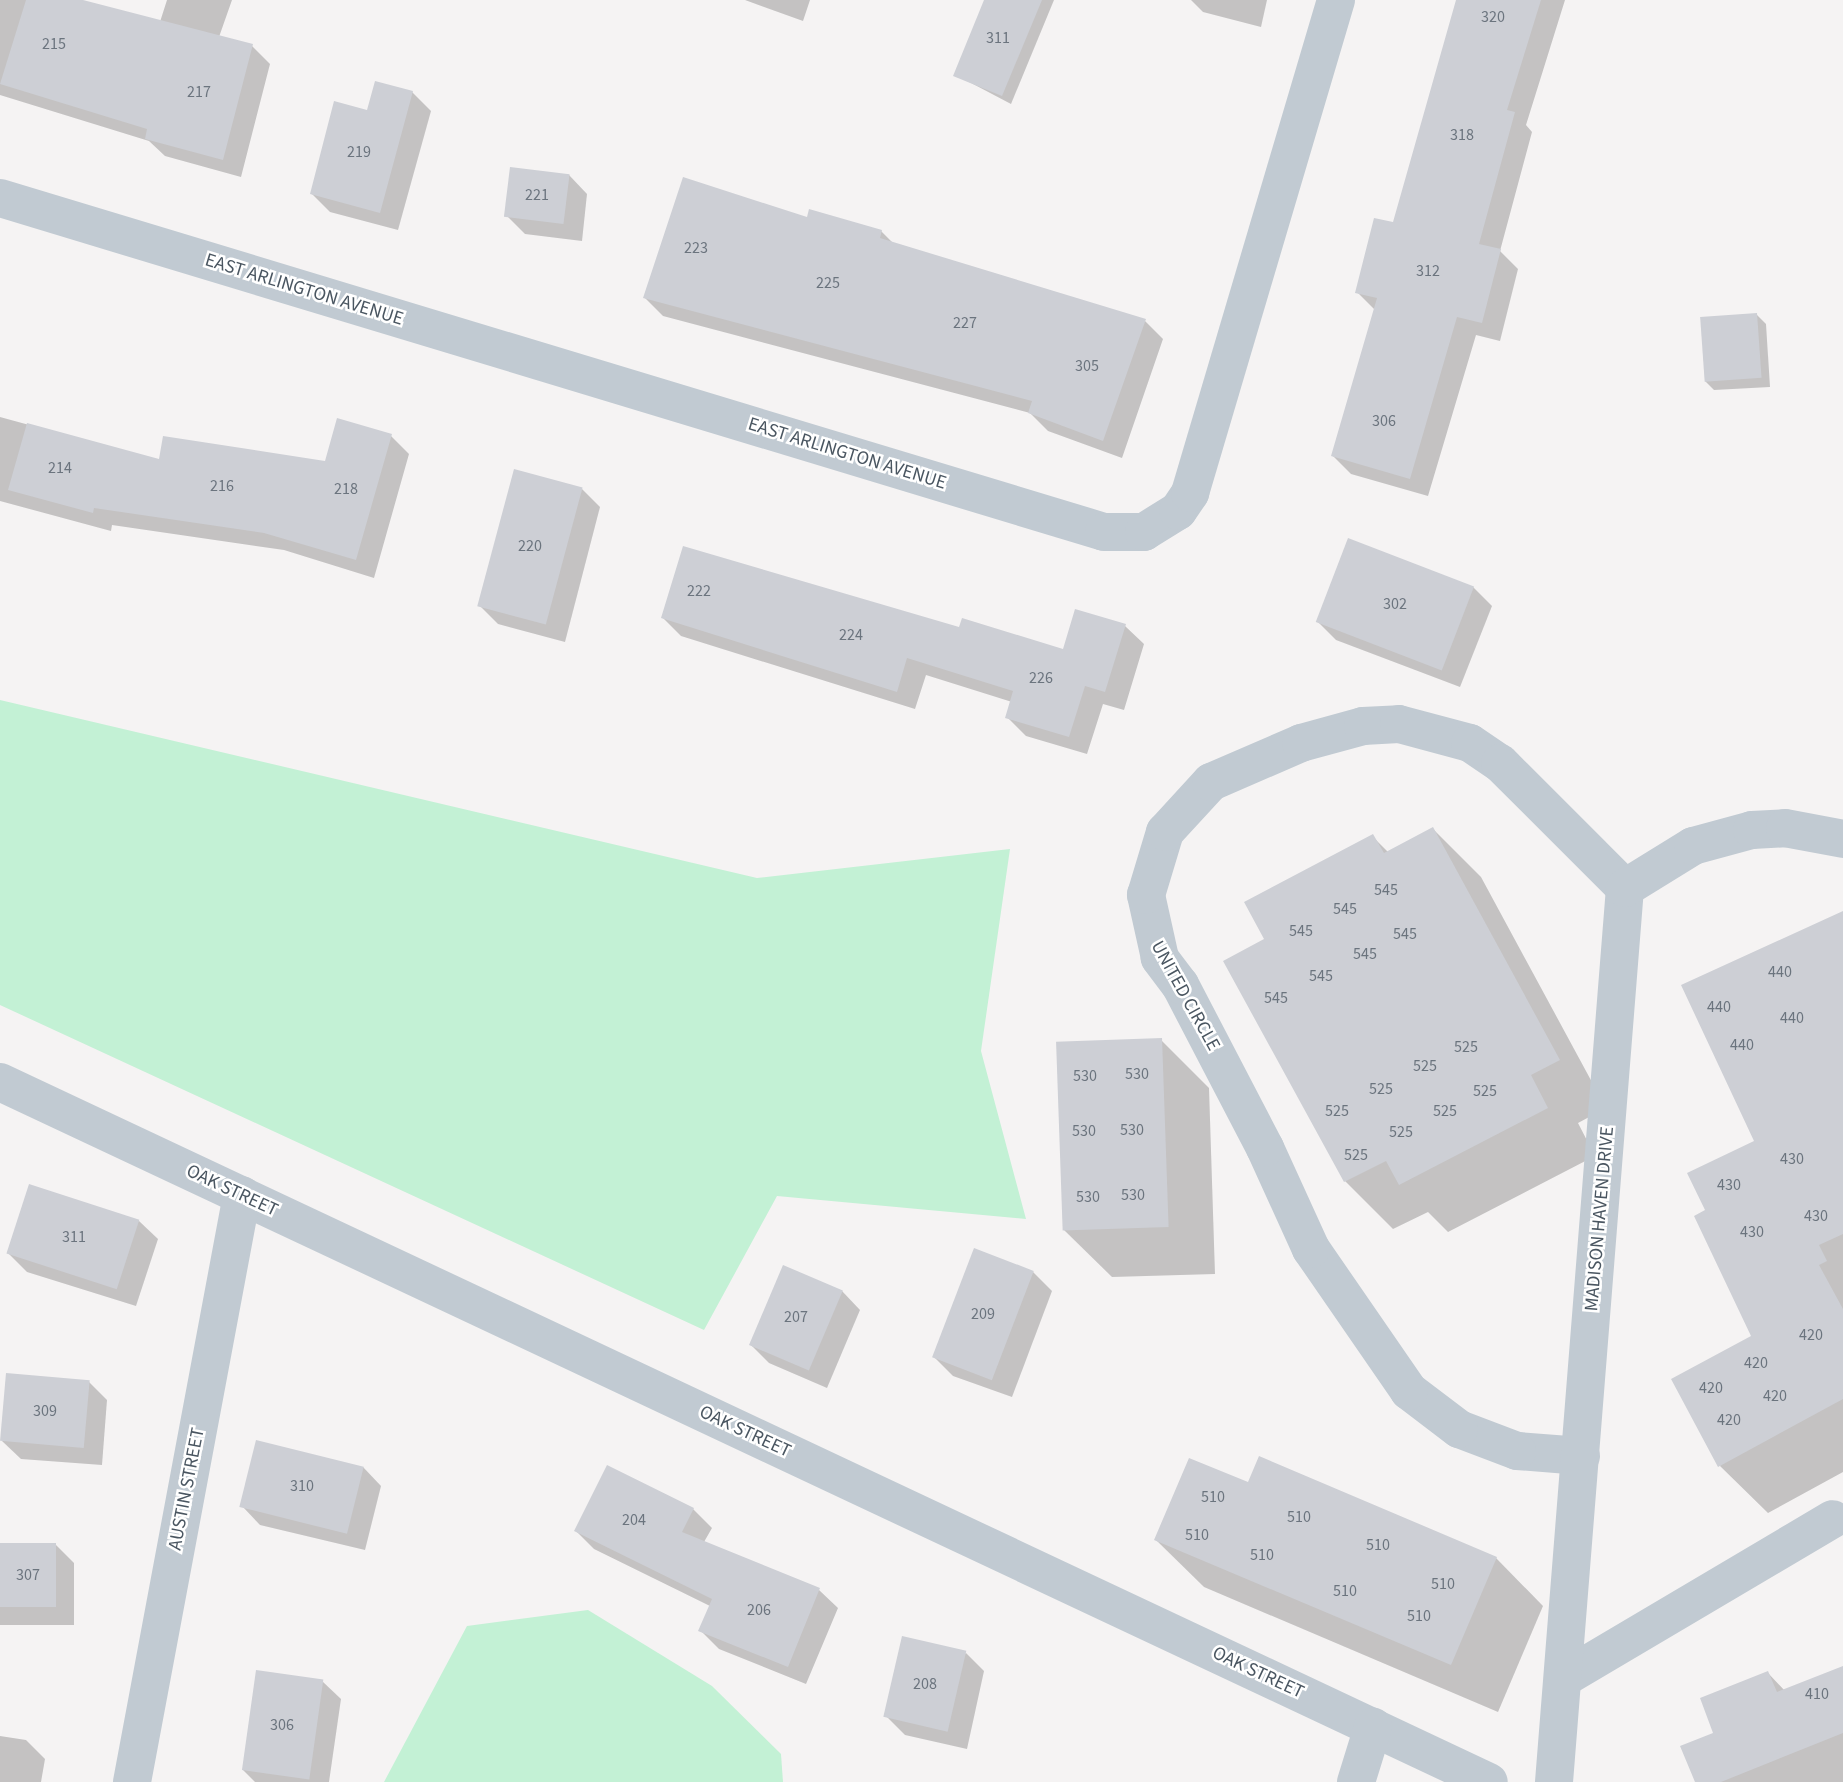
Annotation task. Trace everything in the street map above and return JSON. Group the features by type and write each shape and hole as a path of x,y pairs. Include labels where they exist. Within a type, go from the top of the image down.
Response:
{"street":[{"name":"EAST ARLINGTON AVENUE","path":"0,198 1104,531 1144,532 1178,510 1190,493 1336,0"},
{"name":"UNITED CIRCLE","path":"1581,1456 1517,1451 1459,1429 1409,1391 1311,1249 1265,1148 1160,958 1146,895 1164,832 1211,782 1301,743 1363,726 1399,724 1470,743 1500,763 1625,888"},
{"path":"1625,888 1693,846 1752,830 1786,828 1843,838"},
{"name":"MADISON HAVEN DRIVE","path":"1554,1782 1625,888"},
{"name":"OAK STREET","path":"0,1082 1489,1782"},
{"name":"AUSTIN STREET","path":"132,1782 242,1195"},
{"path":"1564,1678 1833,1519"},
{"path":"1356,1782 1373,1727"}],"green space":[{"path":"0,700 757,878 1010,849 981,1051 1026,1219 777,1196 704,1330 0,1005"},
{"path":"588,1610 712,1686 781,1754 783,1782 384,1782 467,1626"}],"building":[{"path":"26,0 83,0 253,44 223,160 145,139 147,129 0,84"},
{"path":"984,0 1042,0 1002,96 953,76"},
{"path":"1456,0 1541,0 1507,110 1515,112 1479,244 1501,249 1482,323 1457,317 1410,479 1331,456 1377,298 1355,293 1374,218 1393,222"},
{"path":"375,81 413,91 380,213 310,194 334,101 367,110"},
{"path":"510,167 570,174 563,224 504,217"},
{"path":"683,177 807,217 809,209 882,230 880,238 1146,319 1103,441 1028,413 1032,401 643,298"},
{"path":"1757,313 1762,378 1705,382 1700,317"},
{"path":"337,418 392,434 356,560 264,533 94,508 93,513 8,490 27,423 159,459 163,436 325,461"},
{"path":"514,469 583,487 546,625 477,606"},
{"path":"1348,538 1474,586 1442,670 1316,622"},
{"path":"683,546 959,627 962,618 1063,649 1075,609 1126,624 1105,692 1085,686 1069,737 1005,718 1013,691 907,658 897,692 661,618"},
{"path":"1433,827 1560,1060 1531,1075 1548,1108 1399,1185 1386,1161 1344,1182 1223,961 1264,939 1244,902 1373,834 1384,853"},
{"path":"1843,911 1843,1234 1819,1245 1827,1261 1819,1265 1843,1309 1843,1399 1718,1467 1671,1379 1751,1336 1694,1216 1705,1210 1687,1173 1754,1141 1681,985"},
{"path":"1162,1038 1169,1227 1063,1231 1056,1042"},
{"path":"29,1184 139,1220 117,1289 6,1253"},
{"path":"974,1248 1034,1271 992,1380 932,1357"},
{"path":"783,1265 843,1290 809,1370 749,1345"},
{"path":"6,1373 90,1380 84,1448 0,1441"},
{"path":"256,1440 364,1467 347,1534 239,1507"},
{"path":"1259,1456 1497,1557 1451,1665 1154,1540 1189,1458 1248,1482"},
{"path":"607,1465 694,1508 682,1532 820,1588 788,1667 698,1631 712,1599 574,1531"},
{"path":"0,1543 56,1543 56,1607 0,1607"},
{"path":"902,1636 966,1651 948,1732 883,1717"},
{"path":"1843,1666 1843,1733 1721,1782 1695,1782 1680,1746 1713,1733 1700,1698 1768,1671 1777,1692"},
{"path":"256,1670 323,1679 309,1779 242,1770"}]}
